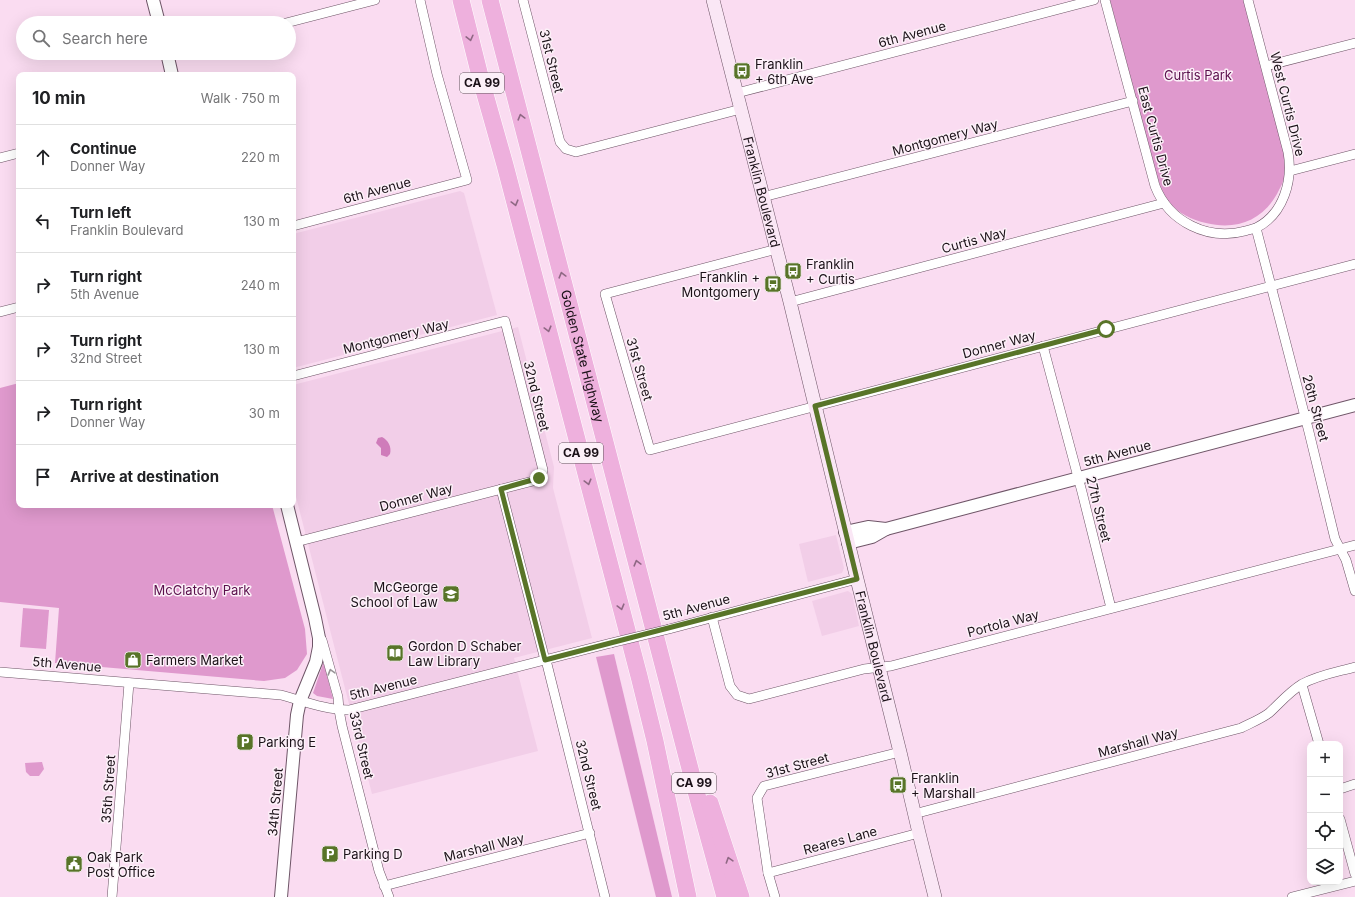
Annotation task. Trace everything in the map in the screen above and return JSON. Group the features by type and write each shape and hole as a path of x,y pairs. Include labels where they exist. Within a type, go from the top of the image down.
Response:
{"highway":[{"name":"Golden State Highway","path":"461,0 655,740 688,897"},
{"name":"Golden State Highway","path":"490,0 694,784 725,897"},
{"path":"664,669 741,897"},
{"path":"655,740 696,897"}],"main road":[{"name":"Franklin Boulevard","path":"713,0 777,249 935,897"}],"street":[{"path":"153,0 157,16"},
{"path":"296,20 375,0"},
{"name":"6th Avenue","path":"296,225 467,180 437,74 420,0"},
{"name":"31st Street","path":"524,0 560,142 566,149 576,152 741,109"},
{"name":"6th Avenue","path":"737,93 1094,0"},
{"name":"East Curtis Drive","path":"1105,0 1155,186 1159,196 1172,212 1189,225 1224,234 1234,234 1256,228"},
{"name":"West Curtis Drive","path":"1248,0 1288,152 1290,171 1286,192 1281,203 1274,213 1256,228"},
{"path":"1266,66 1355,43"},
{"path":"169,60 171,72"},
{"name":"Montgomery Way","path":"763,197 1133,101"},
{"path":"0,158 16,154"},
{"path":"1290,171 1355,154"},
{"name":"Curtis Way","path":"790,302 1164,203"},
{"name":"26th Street","path":"1256,228 1335,539 1346,560 1355,591"},
{"name":"31st Street","path":"650,450 605,294 777,249"},
{"name":"Donner Way","path":"650,450 1355,264"},
{"path":"0,312 16,308"},
{"name":"Montgomery Way","path":"296,375 505,321"},
{"name":"32nd Street","path":"505,321 542,467 541,477"},
{"name":"27th Street","path":"1043,346 1111,608"},
{"name":"5th Avenue","path":"847,537 872,537 886,528 1355,404"},
{"name":"Donner Way","path":"296,542 537,480 541,477"},
{"name":"32nd Street","path":"501,489 546,660 605,897"},
{"name":"33rd Street","path":"288,508 315,618 338,697 339,710 371,841 379,871 389,897"},
{"name":"Portola Way","path":"712,617 730,686 737,696 750,699 864,669 880,668 899,664 1355,545"},
{"name":"5th Avenue","path":"0,672 281,695 339,710 350,710 857,579"},
{"name":"34th Street","path":"281,897 297,715 300,701 312,674 318,654 319,638 315,618"},
{"name":"Marshall Way","path":"914,814 1242,728 1267,714 1290,693 1302,685 1318,677 1355,667"},
{"name":"35th Street","path":"112,897 130,683"},
{"path":"1302,685 1318,741"},
{"name":"31st Street","path":"775,897 768,873 757,798 764,786 900,752"},
{"path":"1343,788 1355,784"},
{"path":"1343,830 1355,874"},
{"name":"Marshall Way","path":"384,886 590,833"},
{"name":"Reares Lane","path":"768,873 919,833"},
{"path":"1292,897 1355,881"}],"shaded area":[{"path":"460,191 464,193 497,315 296,367 296,233"},
{"name":"McGeorge School of Law","path":"518,327 554,467 553,488 592,638 514,658 538,751 372,794 296,497 296,384"},
{"path":"382,437 390,446 390,454 387,457 381,455 381,448 376,443 378,438"},
{"path":"836,535 844,568 842,573 808,582 799,544"},
{"path":"848,591 852,594 859,626 822,636 812,601"}],"green space":[{"name":"Curtis Park","path":"1110,0 1246,0 1285,151 1287,164 1287,169 1279,190 1266,209 1258,215 1239,224 1218,225 1206,223 1181,213 1166,198 1159,183 1153,162"},
{"name":"McClatchy Park","path":"16,384 16,508 273,508 305,629 307,654 297,670 285,678 264,681 55,663 59,608 0,602 0,388"},
{"path":"23,608 49,610 46,649 20,647"},
{"path":"614,654 672,897 656,897 596,657"},
{"path":"323,664 333,699 317,696 313,693"},
{"path":"42,762 44,769 39,776 30,776 26,772 25,763"}],"place":[{"name":"Franklin + 6th Ave","path":"742,71"},
{"name":"Franklin + Curtis","path":"793,271"},
{"name":"Franklin + Montgomery","path":"773,284"},
{"name":"McGeorge School of Law","path":"451,594"},
{"name":"Gordon D Schaber Law Library","path":"395,653"},
{"name":"Farmers Market","path":"133,660"},
{"name":"Parking E","path":"245,742"},
{"name":"Franklin + Marshall","path":"898,785"},
{"name":"Parking D","path":"330,854"},
{"name":"Oak Park Post Office","path":"74,864"}],"route":[{"path":"539,478 537,480 501,489 545,660 857,579 815,406 1106,329"}]}
